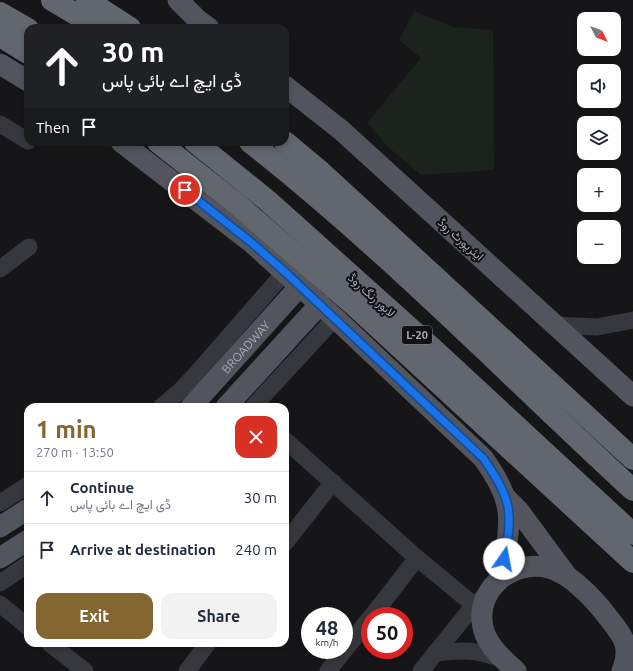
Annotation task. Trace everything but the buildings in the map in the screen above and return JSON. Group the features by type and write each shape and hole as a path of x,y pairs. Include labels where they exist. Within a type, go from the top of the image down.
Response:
{"highway":[{"path":"52,0 91,24"},
{"path":"87,0 124,24"},
{"path":"0,14 24,27"},
{"path":"0,36 24,51"},
{"path":"289,145 321,172 633,459"},
{"path":"163,146 238,205 355,306 633,562"},
{"name":"لاہور رنگ روڈ","path":"200,146 268,201 433,349 633,534"},
{"path":"255,146 331,209 423,291 633,490"}],"main road":[{"path":"178,0 204,24"},
{"path":"0,64 24,79"},
{"name":"ایئرپورٹ روڈ","path":"289,89 341,130 633,396"},
{"path":"126,146 252,243 327,311 483,458 495,474 509,508 510,528 501,578"},
{"name":"BROADWAY","path":"195,403 300,286"},
{"path":"230,403 327,311"},
{"path":"506,498 519,511 567,577 604,612 621,635 630,650 626,655 622,671"},
{"path":"0,527 24,512"},
{"path":"0,558 24,543"},
{"path":"510,666 489,642 483,623 481,600 501,578 510,571 518,568 536,566 550,568 567,577"}],"street":[{"path":"0,124 24,138"},
{"path":"0,269 29,247"},
{"path":"166,403 179,392 196,374 285,272"},
{"path":"256,403 327,311"},
{"path":"555,325 597,327 633,320"},
{"path":"289,444 417,558 481,600 421,671"},
{"path":"289,538 333,482"},
{"path":"0,503 24,488"},
{"path":"379,607 417,558"},
{"path":"0,583 24,567"},
{"path":"0,604 24,624"},
{"path":"328,671 361,630"},
{"path":"54,647 85,671"},
{"path":"187,671 205,647"},
{"path":"435,653 474,651 485,653 510,666"}],"shaded area":[{"path":"414,11 453,27 493,30 494,170 421,175 387,146 367,123 421,58 399,40"}],"route":[{"path":"185,190 252,243 285,272 483,458 495,474 502,487 509,508 510,528 504,559"}]}
